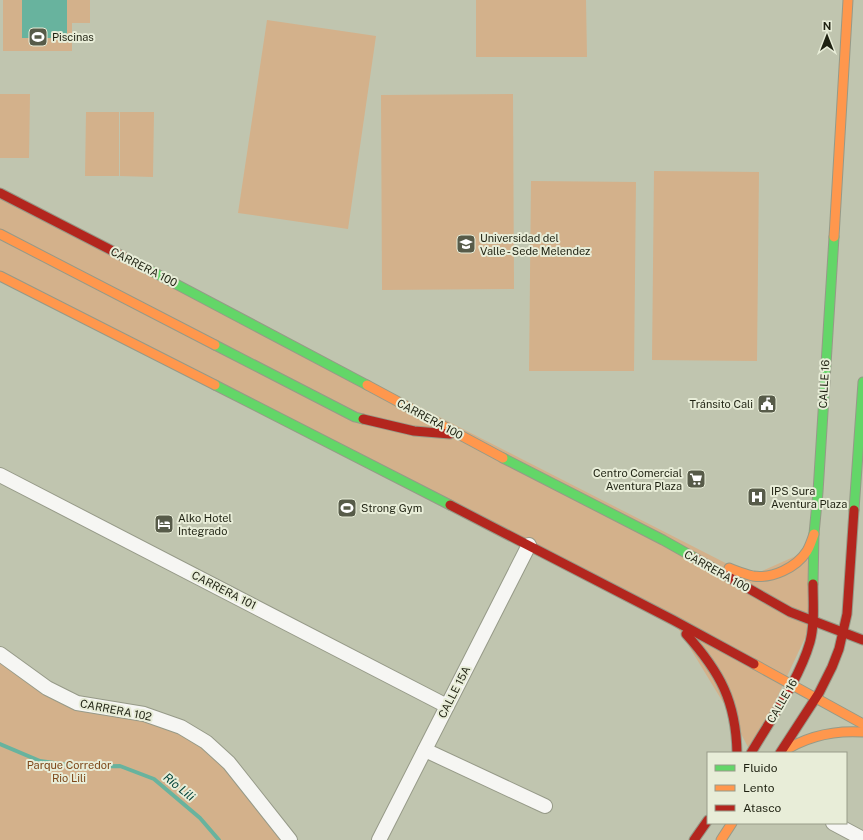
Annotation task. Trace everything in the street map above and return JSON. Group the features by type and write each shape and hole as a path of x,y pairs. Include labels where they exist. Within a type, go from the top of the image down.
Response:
{"main road":[{"name":"CALLE 16","path":"752,752 792,685 810,642 813,621 814,534 818,492 848,0"},
{"path":"846,48 850,42 857,39"},
{"name":"CARRERA 100","path":"0,192 200,296 459,435 663,540 784,608 863,640"},
{"path":"0,234 355,417 414,431 459,435"},
{"path":"0,276 529,544 673,620 863,724"},
{"path":"781,752 825,681 838,653 843,633 847,614 863,382"},
{"path":"663,540 737,572 751,576 765,577 782,572 798,561 807,551 814,534"},
{"path":"850,559 859,577"},
{"path":"673,620 702,652 713,666 722,682 735,722 737,752"},
{"path":"782,752 800,742 822,734 838,731 863,732"},
{"path":"694,840 707,821"},
{"path":"721,840 731,824"}],"street":[{"name":"CARRERA 101","path":"0,475 447,706"},
{"name":"CALLE 15A","path":"379,840 529,544"},
{"name":"CARRERA 102","path":"0,654 47,688 77,703 144,714 181,727 206,742 229,763 290,840"},
{"path":"424,750 545,806"},
{"path":"835,824 856,838"}],"green space":[{"name":"Piscinas","path":"3,0 90,0 90,23 72,23 72,51 3,51"},
{"path":"476,0 586,0 587,57 476,57"},
{"path":"267,20 376,36 348,229 238,213"},
{"path":"0,94 30,94 29,158 0,158"},
{"path":"513,94 514,289 382,290 381,95"},
{"path":"86,112 119,112 119,176 85,176"},
{"path":"120,112 154,112 153,177 120,176"},
{"path":"654,171 759,172 757,361 652,360"},
{"path":"531,181 636,182 634,371 529,371"},
{"path":"0,193 751,576 807,551 813,621 751,752 673,620 0,276"},
{"name":"Parque Corredor Rio Lili","path":"0,654 47,688 144,714 206,742 290,840 0,840"}],"water":[{"path":"22,0 67,0 67,38 22,38"}],"waterway":[{"name":"Río Lili","path":"0,744 40,761 83,767 120,766 154,779 200,818 219,840"}],"traffic: fast":[{"path":"813,584 814,534 834,237"},
{"path":"140,265 367,385"},
{"path":"215,345 355,417 363,419"},
{"path":"854,510 863,382"},
{"path":"215,385 450,505"},
{"path":"503,458 695,558"}],"traffic: slow":[{"path":"834,237 848,0"},
{"path":"0,234 215,345"},
{"path":"0,276 215,385"},
{"path":"367,385 503,458"},
{"path":"729,568 753,576 768,576 776,574 790,567 802,557 808,549 814,534"},
{"path":"754,664 863,724"},
{"path":"782,752 800,742 820,735 841,732 863,732"},
{"path":"721,840 731,824"}],"traffic: jam":[{"path":"0,193 140,265"},
{"path":"363,419 414,431 450,434"},
{"path":"450,505 673,620 754,664"},
{"path":"781,752 819,693 839,649 847,614 854,510"},
{"path":"695,558 790,612 863,640"},
{"path":"752,752 792,685 805,656 813,628 813,584"},
{"path":"686,634 708,661 724,688 733,718 737,752"},
{"path":"694,840 707,821"}],"place":[{"name":"Piscinas","path":"38,37"},
{"name":"Universidad del Valle - Sede Melendez","path":"466,244"},
{"name":"Tránsito Cali","path":"767,404"},
{"name":"Centro Comercial Aventura Plaza","path":"696,479"},
{"name":"IPS Sura Aventura Plaza","path":"757,497"},
{"name":"Strong Gym","path":"347,508"},
{"name":"Alko Hotel Integrado","path":"164,524"}]}
